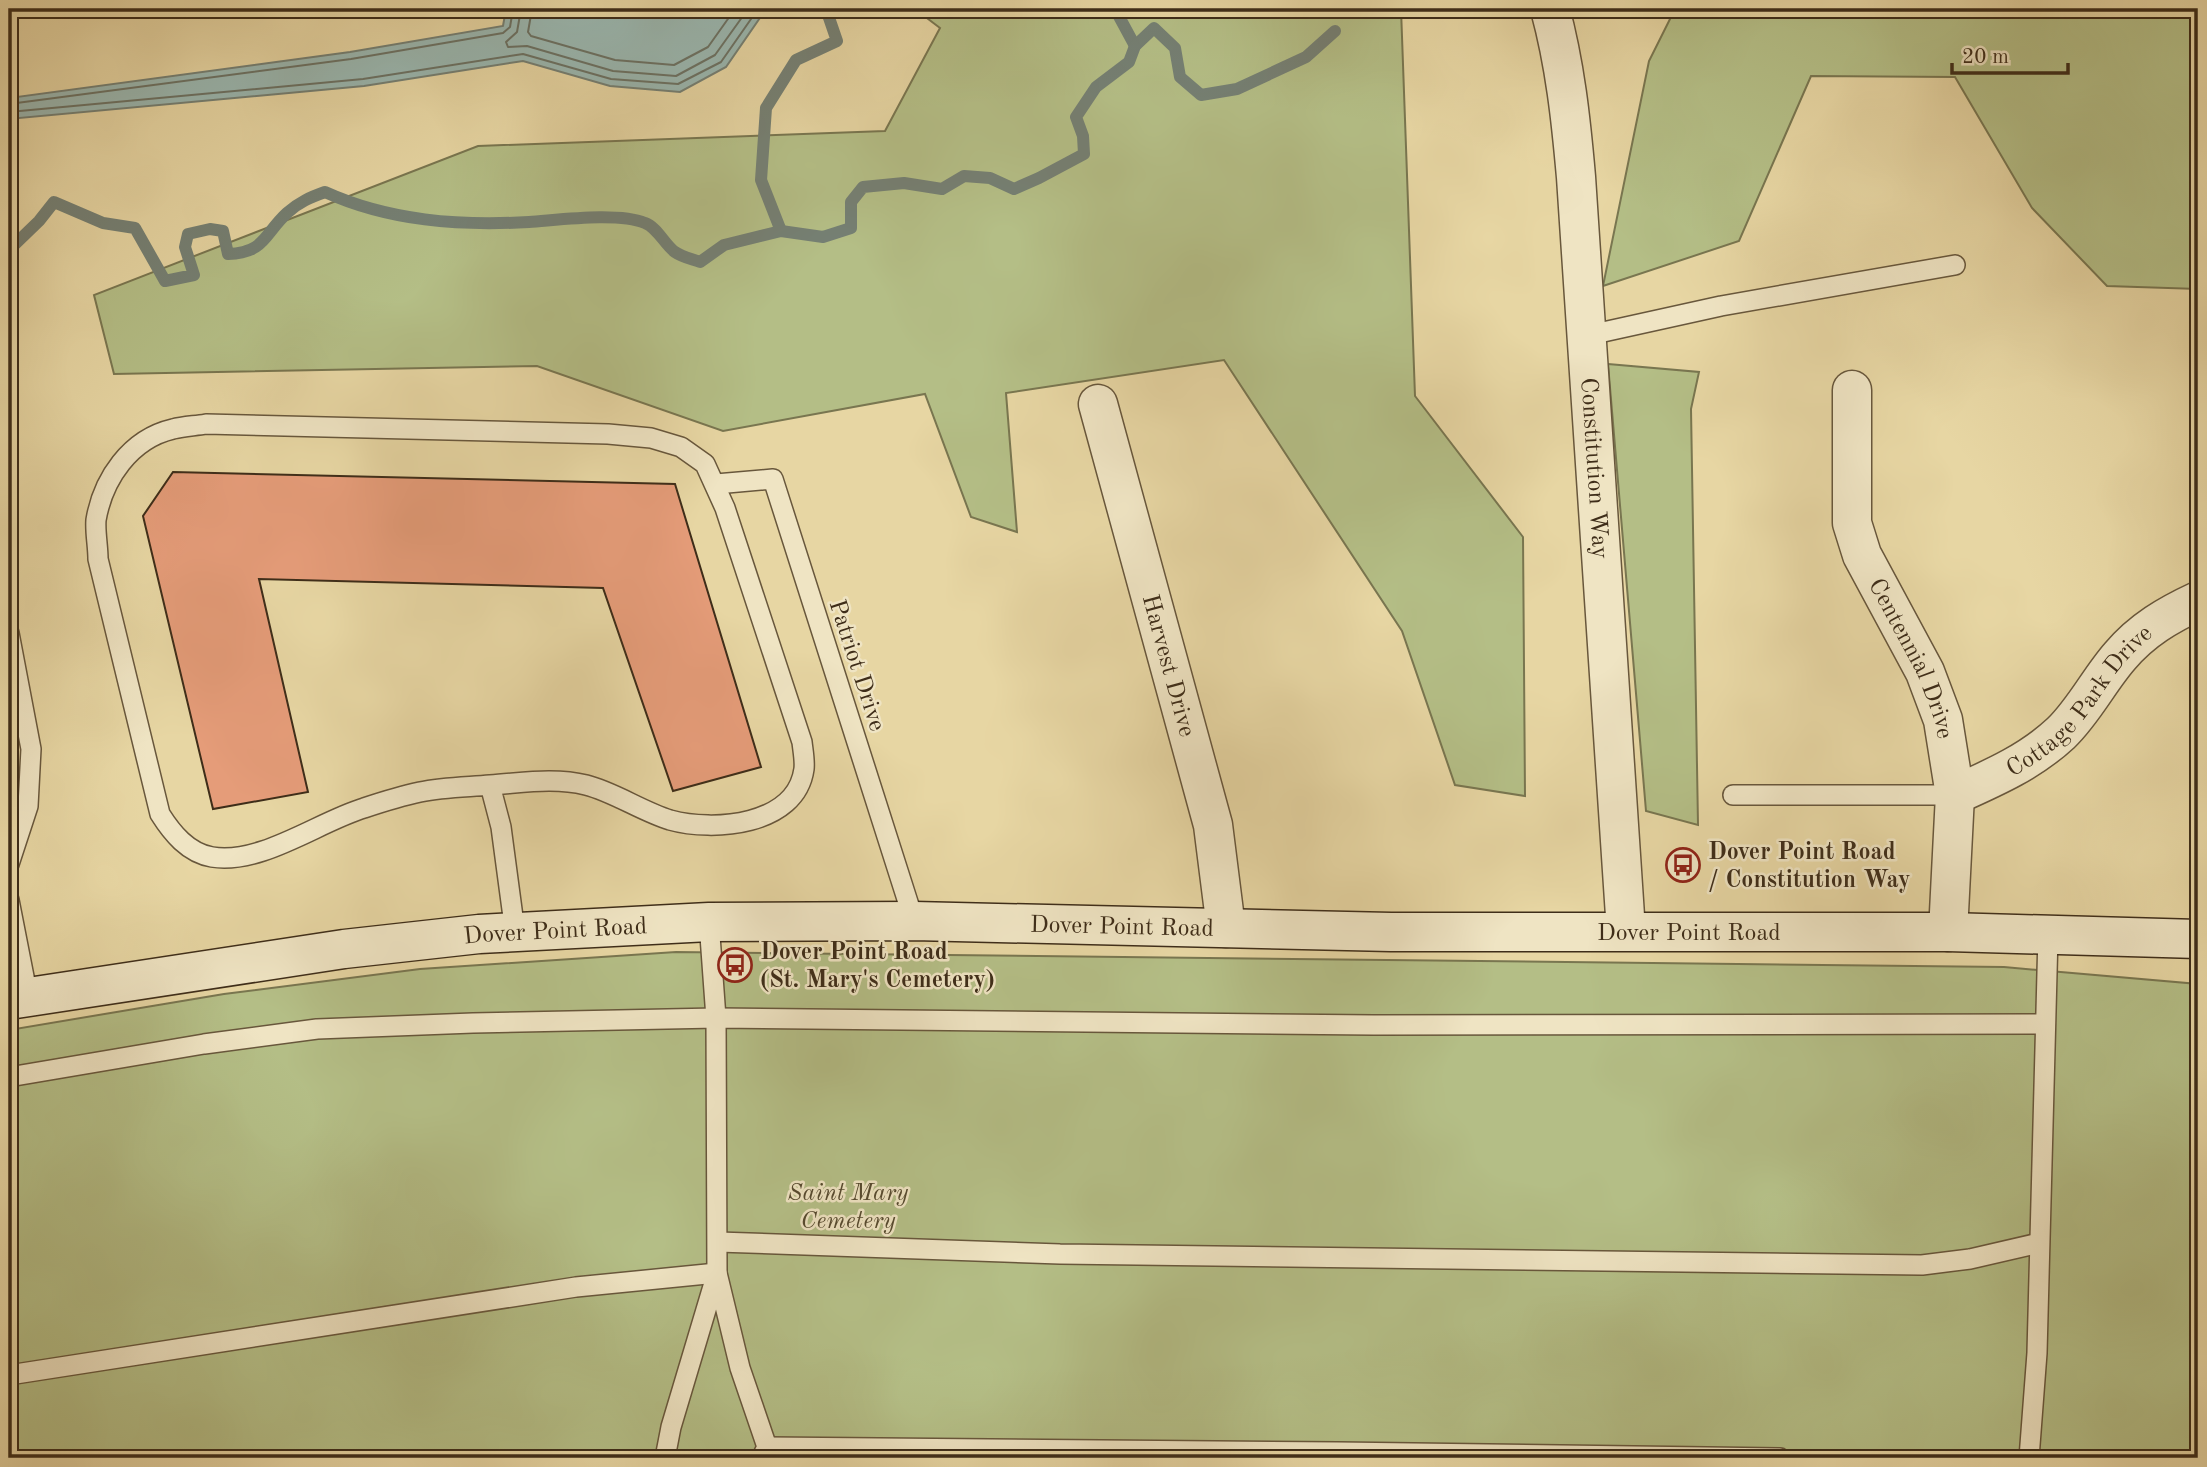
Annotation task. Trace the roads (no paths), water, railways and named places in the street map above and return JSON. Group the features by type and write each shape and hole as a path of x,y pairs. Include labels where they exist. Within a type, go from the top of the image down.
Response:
{"street":[{"name":"Constitution Way","path":"1550,9 1558,37 1571,118 1626,931"},
{"name":"Centennial Drive","path":"1852,390 1852,523 1861,555 1919,661 1943,720 1955,795 1948,932"},
{"name":"Harvest Drive","path":"1098,404 1213,825 1226,928"},
{"name":"Cottage Park Drive","path":"1955,795 2033,756 2063,731 2120,656 2142,633 2167,615 2198,601"},
{"name":"Dover Point Road","path":"18,999 344,949 515,932 709,922 914,921 1391,932 1948,932 2198,939"}],"lane":[{"path":"1585,336 1721,306 1955,265"},
{"path":"206,424 608,434 651,438 681,447 705,464 716,484 802,743 804,770 793,795 774,813 742,823 705,824 671,820 588,785 559,780 490,785 422,791 360,809 263,850 238,857 211,857 191,849 173,835 160,814 99,559 96,524 102,496 117,467 139,444 171,429 206,424"},
{"name":"Patriot Drive","path":"716,484 773,479 914,921"},
{"path":"9,633 31,748 28,806 9,864"},
{"path":"490,785 501,827 515,932"},
{"path":"1733,795 1955,795"},
{"path":"9,900 18,999"},
{"path":"665,1458 671,1427 717,1273 716,1018 709,922"},
{"path":"2029,1458 2037,1353 2048,935"},
{"path":"9,1077 204,1044 317,1029 473,1023 716,1018 1374,1025 2045,1024"},
{"path":"718,1242 1060,1254 1922,1265 1970,1259 2039,1243"},
{"path":"9,1376 576,1287 717,1273"},
{"path":"717,1273 764,1453 1780,1458"}],"water":[{"path":"506,9 766,9 726,67 680,92 610,86 523,61 364,86 9,119 9,98 350,52 503,26"}],"waterway":[{"path":"781,231 761,180 766,108 796,60 837,41 826,9"},
{"path":"1115,9 1135,46"},
{"path":"9,250 54,202 103,223 135,228 165,281 194,275 185,247 188,234 210,229 223,231 228,254 250,250 263,241 292,209 325,192 349,202 399,215 451,222 503,223 604,217 633,220 649,225 675,252 700,262 724,245 781,231 823,237 851,228 851,202 863,187 904,183 942,189 964,176 990,178 1014,189 1039,178 1084,154 1083,136 1076,117 1096,87 1129,62 1135,46 1154,28 1175,48 1180,77 1201,95 1237,89 1306,57 1335,31"}],"place":[{"name":"Dover Point Road / Constitution Way","path":"1683,865"},
{"name":"Dover Point Road (St. Mary's Cemetery)","path":"735,965"}],"park label":[{"name":"Saint Mary Cemetery","path":"848,1206"}]}
